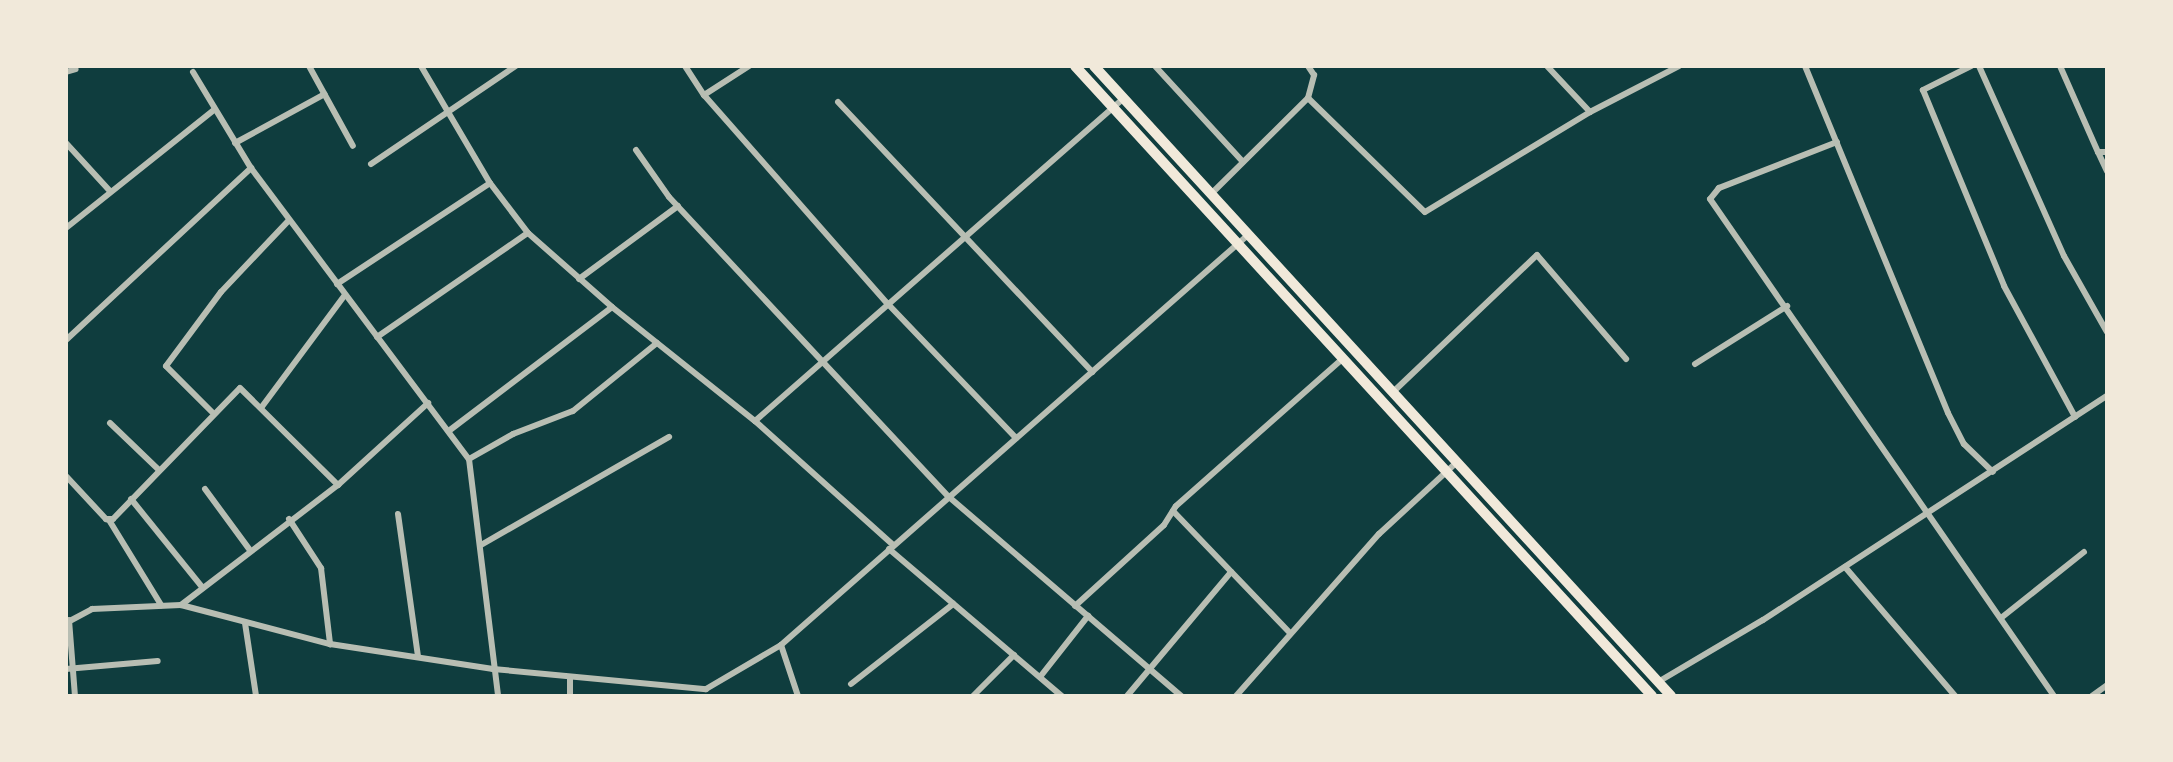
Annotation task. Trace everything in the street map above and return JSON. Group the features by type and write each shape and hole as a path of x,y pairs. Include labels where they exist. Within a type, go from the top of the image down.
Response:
{"main road":[{"path":"1075,66 1115,106 1238,245 1652,696"},
{"path":"1094,66 1671,696"}],"street":[{"path":"309,66 353,146"},
{"path":"421,66 490,183 528,233 612,307 755,421 953,604 1062,696"},
{"path":"371,164 516,66"},
{"path":"685,66 704,95 887,303 1016,438"},
{"path":"704,95 749,66"},
{"path":"1155,66 1243,162"},
{"path":"1210,195 1308,98 1314,75 1308,66"},
{"path":"1547,66 1590,112"},
{"path":"1308,98 1425,212 1590,112 1679,66"},
{"path":"1805,66 1948,413 1964,444 1993,472"},
{"path":"1971,66 1923,90 2004,286 2075,417"},
{"path":"1979,66 2064,256 2107,332"},
{"path":"2060,66 2107,171"},
{"path":"66,72 76,69"},
{"path":"193,72 251,168 469,459 498,696"},
{"path":"235,143 325,94"},
{"path":"755,421 1124,98"},
{"path":"838,102 1092,372"},
{"path":"66,228 214,110"},
{"path":"1837,142 1719,188 1710,199 1787,306 1926,514 2054,696"},
{"path":"66,143 110,191"},
{"path":"636,150 678,206 949,497 1181,696"},
{"path":"2098,152 2107,152"},
{"path":"66,340 251,168"},
{"path":"337,284 490,183"},
{"path":"579,279 678,206"},
{"path":"212,412 166,366 221,292 289,220"},
{"path":"377,337 528,233"},
{"path":"75,696 69,669 67,622 92,609 161,605 181,605 330,644 493,669 668,692 715,686 781,645 1249,234"},
{"path":"1392,393 1537,255 1626,359"},
{"path":"261,408 345,295"},
{"path":"1695,364 1787,306"},
{"path":"450,430 612,307"},
{"path":"469,459 513,434 573,411 657,343"},
{"path":"1075,606 1173,511 1342,359"},
{"path":"109,520 212,412 240,388 338,485"},
{"path":"1658,682 1845,567 2107,396"},
{"path":"181,605 249,549 338,485 428,403"},
{"path":"110,423 159,470"},
{"path":"481,545 669,437"},
{"path":"1236,696 1289,632 1456,463"},
{"path":"66,476 109,520 161,605"},
{"path":"205,489 249,549"},
{"path":"131,499 202,587"},
{"path":"1173,511 1289,632"},
{"path":"398,514 418,657"},
{"path":"289,519 321,568 330,644"},
{"path":"2001,618 2084,552"},
{"path":"1845,567 1955,696"},
{"path":"1127,696 1231,572"},
{"path":"851,684 953,604"},
{"path":"1040,677 1088,616"},
{"path":"245,623 256,696"},
{"path":"781,645 798,696"},
{"path":"973,696 1014,655"},
{"path":"69,669 158,661"},
{"path":"570,677 570,696"},
{"path":"2092,696 2107,685"}]}
